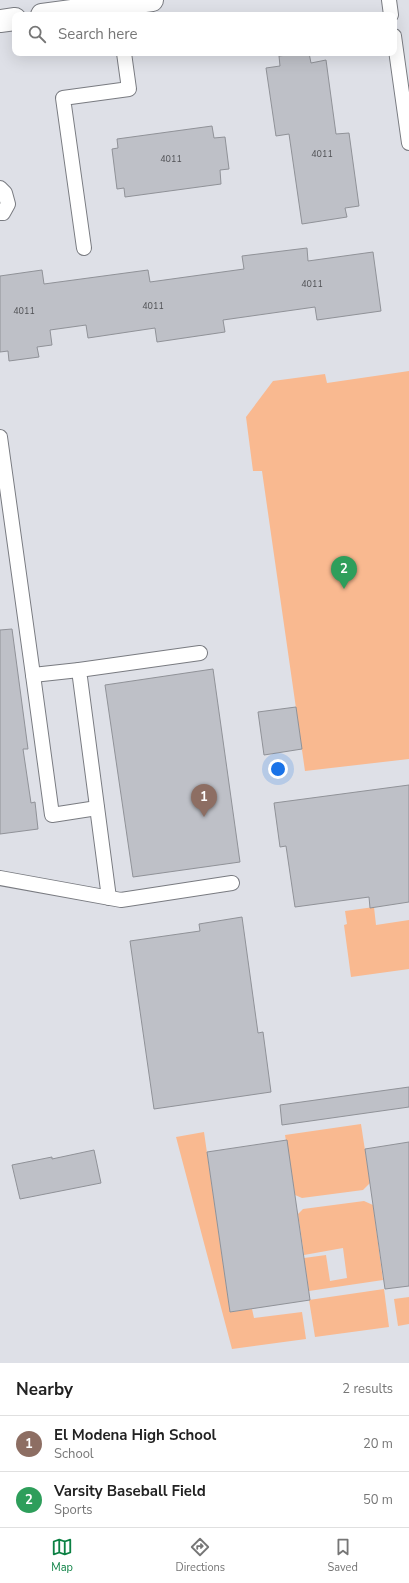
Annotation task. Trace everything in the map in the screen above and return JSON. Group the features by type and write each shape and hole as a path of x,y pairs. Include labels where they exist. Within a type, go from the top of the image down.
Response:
{"main road":[{"path":"88,12 119,10 152,0"},
{"path":"0,21 12,19"}],"lane":[{"path":"389,0 391,12"},
{"path":"84,248 63,98 129,89 124,56"},
{"path":"397,56 409,143"},
{"path":"0,188 5,194 8,204 3,213 0,214"},
{"path":"0,437 52,815 97,808"},
{"path":"33,675 200,653"},
{"path":"79,670 109,898"},
{"path":"0,878 121,900 232,884"}],"shaded area":[{"path":"409,371 409,759 305,771 262,471 253,471 246,417 273,381 325,374 327,383"},
{"path":"374,907 376,925 409,920 409,969 351,977 344,925 347,924 345,911"},
{"path":"361,1124 370,1183 363,1190 302,1198 295,1195 285,1135"},
{"path":"204,1132 230,1312 252,1309 254,1318 302,1312 306,1339 232,1349 176,1137"},
{"path":"364,1201 373,1205 383,1280 309,1291 304,1258 326,1255 330,1281 347,1278 343,1248 304,1255 298,1214 303,1209"},
{"path":"384,1289 389,1327 315,1337 309,1300"},
{"path":"409,1297 409,1324 398,1326 394,1299"}],"building":[{"path":"279,56 310,56 311,63 326,60 336,134 349,133 359,206 345,208 347,217 302,224 289,134 276,136 266,68 280,66"},
{"path":"212,126 214,138 225,137 229,169 220,170 221,184 125,197 124,188 117,189 112,149 118,148 117,139"},
{"path":"307,248 308,261 373,252 381,311 317,320 315,307 223,320 225,332 157,342 155,328 88,338 86,325 50,330 52,345 37,347 39,357 9,361 8,351 0,352 0,276 42,270 44,284 148,270 150,282 244,269 242,256"},
{"path":"12,629 28,749 23,749 31,803 35,802 38,829 0,834 0,630"},
{"path":"213,669 240,862 133,877 105,685"},
{"path":"296,707 302,749 264,755 258,712"},
{"path":"409,785 409,902 370,908 369,897 295,907 286,846 280,847 274,803"},
{"path":"242,917 258,1033 263,1032 271,1092 154,1109 130,941 200,931 199,924"},
{"path":"409,1087 409,1107 282,1125 280,1105"},
{"path":"287,1140 310,1300 230,1312 207,1152"},
{"path":"409,1142 409,1286 385,1289 365,1149"},
{"path":"94,1150 101,1183 20,1199 12,1165 52,1157 52,1159"}],"place":[{"name":"Varsity Baseball Field","path":"344,589"},
{"name":"El Modena High School","path":"204,817"}]}
